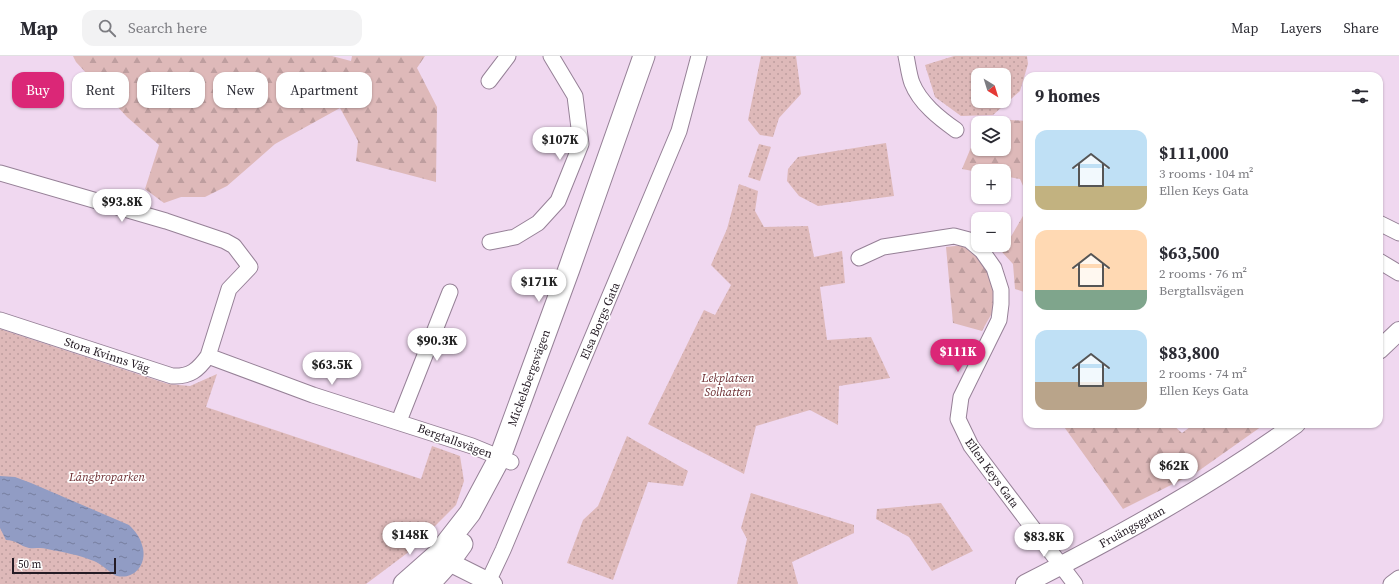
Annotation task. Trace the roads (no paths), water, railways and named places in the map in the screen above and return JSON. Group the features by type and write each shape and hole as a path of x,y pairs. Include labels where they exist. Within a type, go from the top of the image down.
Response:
{"main road":[{"name":"Mickelsbergsvägen","path":"505,460 569,269 644,56"},
{"name":"Mickelsbergsvägen","path":"429,584 444,558 480,517 505,460 657,56"},
{"name":"Mickelsbergsvägen","path":"404,584 444,558"}],"street":[{"path":"489,81 508,56"},
{"path":"490,242 515,237 538,223 553,207 558,201 581,144 575,96 551,56"},
{"name":"Elsa Borgs Gata","path":"489,583 679,131 699,56"},
{"path":"906,56 912,84 927,106 938,117 956,130"},
{"path":"0,173 166,221 225,240 234,246 250,267 229,288 208,356"},
{"path":"1383,225 1399,233"},
{"name":"Ellen Keys Gata","path":"858,258 883,247 954,236 969,240 982,251 994,268 1001,290 999,320 961,397 958,419 971,446 1075,584"},
{"path":"1383,263 1399,273"},
{"path":"399,421 450,292"},
{"name":"Stora Kvinns Väg","path":"0,320 172,376 184,376 196,371 208,356"},
{"path":"1383,346 1399,331"},
{"name":"Bergtallsvägen","path":"208,356 313,394 399,421 505,460"},
{"name":"Fruängsgatan","path":"1025,584 1062,566 1211,483 1290,428"},
{"path":"444,558 489,583"},
{"path":"1391,584 1399,578"}],"water":[{"path":"0,476 15,477 31,483 129,525 137,534 142,545 143,558 139,568 130,575 124,577 117,576 112,574 97,562 83,557 45,548 29,548 13,541 6,540 0,528"}],"park label":[{"name":"Lekplatsen Solhatten","path":"728,385"},
{"name":"Långbroparken","path":"107,477"}]}
